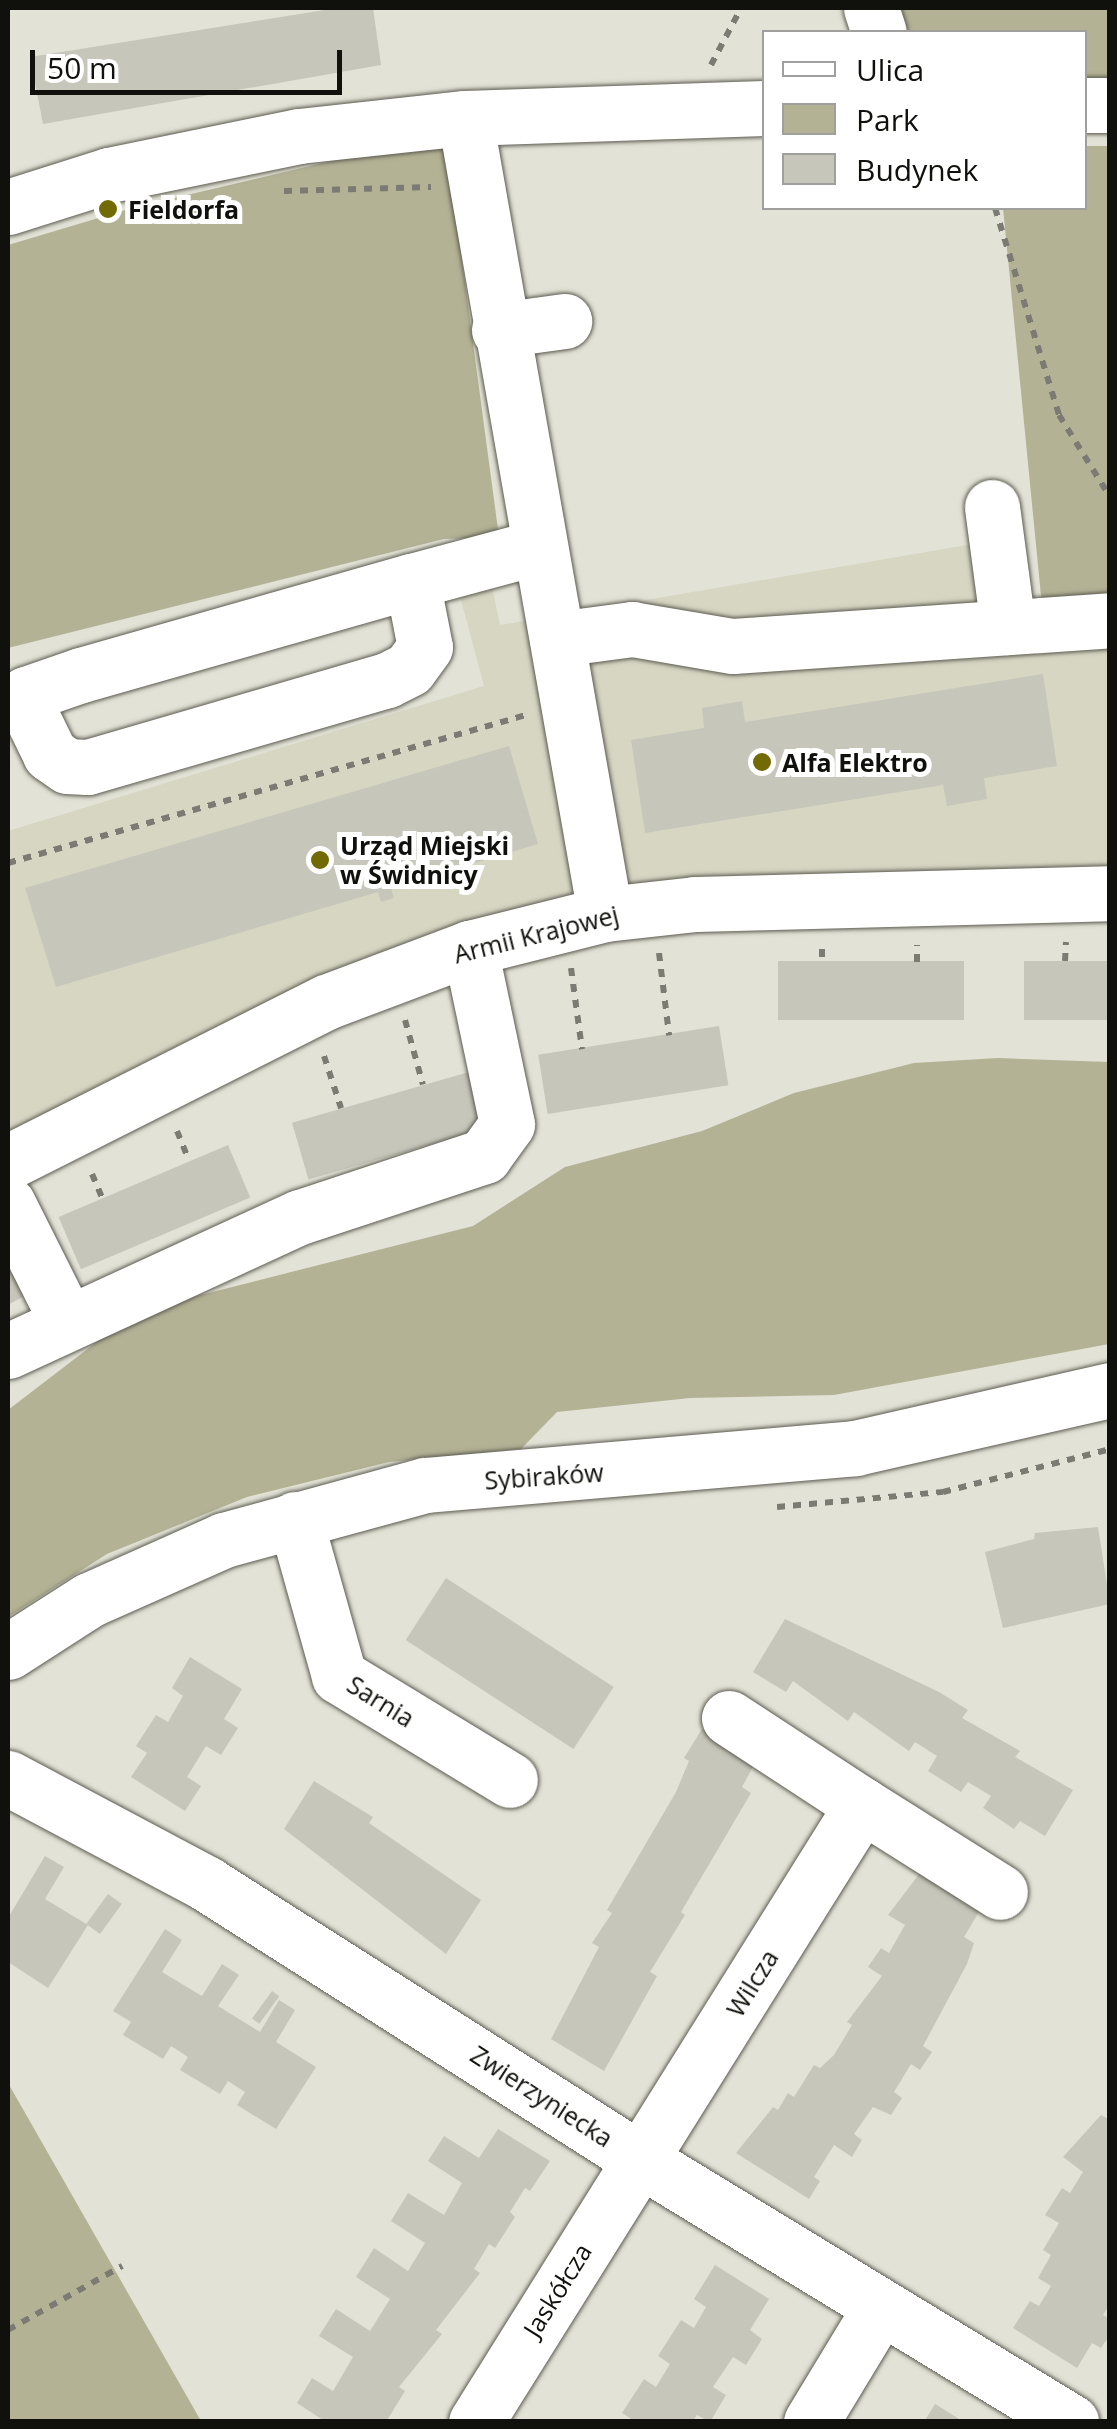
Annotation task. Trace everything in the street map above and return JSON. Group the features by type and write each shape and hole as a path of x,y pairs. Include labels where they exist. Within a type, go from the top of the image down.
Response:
{"street":[{"path":"8,207 110,176 299,136 465,118 762,108"},
{"path":"465,118 499,330 557,638 587,933"},
{"path":"499,330 564,321"},
{"path":"992,507 1008,627"},
{"path":"412,581 425,647 409,669 387,680 87,767 67,766 50,754 17,697 412,581 538,547"},
{"path":"557,638 632,629 733,646 1110,620"},
{"name":"Armii Krajowej","path":"8,1162 326,1002 470,948 587,933 695,904 1110,893"},
{"path":"8,1351 300,1217 484,1156 506,1124 470,948"},
{"path":"8,1204 67,1322"},
{"name":"Sybiraków","path":"8,1652 89,1600 156,1567 295,1518 426,1485 855,1448 1110,1390"},
{"name":"Sarnia","path":"295,1518 339,1676 510,1780"},
{"path":"728,1718 1000,1892"},
{"name":"Zwierzyniecka","path":"8,1778 206,1884 639,2159 1072,2422"},
{"name":"Wilcza","path":"639,2159 862,1805"},
{"name":"Jaskółcza","path":"476,2422 639,2159"},
{"path":"811,2422 880,2308"}],"path":[{"path":"267,192 476,186"},
{"path":"996,210 1059,415 1110,498"},
{"path":"8,863 530,714 534,734"},
{"path":"582,1049 587,933"},
{"path":"658,942 670,1034"},
{"path":"401,1004 423,1085"},
{"path":"318,1036 341,1108"},
{"path":"168,1112 189,1160"},
{"path":"767,1508 943,1492 1110,1449"},
{"path":"8,2330 122,2266"}],"shaded area":[{"path":"1020,536 1030,606 1109,602 1109,881 699,888 8,1139 8,831 484,686 448,551 482,538 500,625"}],"green space":[{"path":"894,8 1109,8 1109,79 1087,80 1087,30 901,30"},
{"path":"445,134 499,537 444,539 8,648 8,245 132,208"},
{"path":"1087,146 1109,146 1109,603 1042,606 1003,210 1087,210"},
{"path":"998,1058 1109,1062 1109,1344 834,1395 690,1398 557,1412 521,1449 389,1462 247,1497 107,1554 8,1617 8,1410 137,1311 473,1226 565,1167 702,1131 794,1093 914,1063"},
{"path":"8,2083 201,2421 8,2421"}],"building":[{"path":"337,8 373,8 381,65 43,124 30,57"},
{"path":"1043,674 1057,766 984,778 987,799 947,806 943,785 645,833 631,740 704,728 702,708 742,701 745,722"},
{"path":"509,746 538,844 391,888 394,898 381,902 378,892 56,987 25,888"},
{"path":"778,961 964,961 964,1020 778,1020"},
{"path":"1024,961 1110,961 1110,1020 1024,1020"},
{"path":"719,1026 728,1085 548,1114 538,1055"},
{"path":"469,1072 485,1129 308,1179 292,1123"},
{"path":"228,1145 250,1197 81,1269 59,1217"},
{"path":"8,1264 24,1296 8,1305"},
{"path":"1098,1527 1110,1604 1003,1628 985,1552 1034,1539 1035,1533"},
{"path":"446,1578 614,1687 573,1749 406,1640"},
{"path":"785,1619 939,1692 968,1710 962,1718 1020,1751 1015,1757 1073,1790 1045,1836 1020,1821 1014,1829 983,1808 991,1796 968,1782 961,1792 928,1771 937,1756 915,1742 909,1751 854,1712 848,1721 793,1681 786,1692 753,1672"},
{"path":"190,1657 242,1689 224,1719 238,1728 221,1755 206,1746 187,1777 201,1786 185,1811 131,1777 147,1753 136,1746 156,1715 168,1722 183,1696 172,1688"},
{"path":"702,1729 755,1763 742,1787 751,1793 681,1912 685,1915 650,1972 657,1976 604,2071 551,2039 599,1947 592,1943 612,1913 607,1910 676,1792 689,1761 684,1758"},
{"path":"314,1781 373,1817 369,1823 481,1900 446,1954 284,1829"},
{"path":"45,1856 64,1867 45,1899 88,1925 48,1988 8,1962 8,1918"},
{"path":"923,1869 983,1905 964,1937 974,1943 967,1964 923,2046 932,2052 920,2070 911,2064 894,2092 902,2098 891,2115 873,2107 854,2134 862,2140 852,2157 834,2145 814,2177 820,2181 809,2199 736,2153 773,2107 778,2110 788,2093 794,2097 814,2065 820,2068 834,2055 852,2025 847,2022 882,1976 868,1967 881,1948 889,1953 905,1925 888,1915"},
{"path":"108,1894 122,1904 100,1934 86,1924"},
{"path":"165,1929 182,1940 162,1972 202,1996 222,1964 239,1975 218,2006 260,2032 279,2000 295,2010 276,2042 316,2067 276,2129 237,2105 245,2092 228,2081 220,2094 180,2070 188,2057 171,2046 163,2059 123,2035 131,2022 113,2011"},
{"path":"272,1991 279,1996 259,2024 252,2019"},
{"path":"1101,2115 1110,2120 1110,2304 1103,2315 1110,2319 1110,2335 1101,2348 1092,2343 1077,2368 1013,2328 1030,2301 1039,2306 1051,2286 1038,2278 1051,2255 1043,2250 1059,2223 1045,2215 1062,2188 1070,2193 1083,2172 1063,2157"},
{"path":"498,2129 550,2161 530,2191 525,2188 510,2212 515,2217 495,2248 489,2244 474,2269 480,2273 436,2330 442,2334 399,2387 405,2391 386,2422 326,2422 297,2403 312,2378 333,2391 353,2357 319,2336 336,2309 370,2331 390,2299 356,2277 374,2248 408,2271 425,2243 391,2221 408,2193 444,2215 462,2183 428,2161 444,2136 479,2158"},
{"path":"715,2265 769,2299 750,2330 762,2339 746,2365 733,2357 713,2387 726,2395 710,2422 697,2415 692,2422 636,2422 622,2413 644,2379 656,2387 670,2364 658,2356 681,2320 694,2328 706,2307 694,2299"},
{"path":"935,2404 964,2422 924,2422"}],"place":[{"name":"Fieldorfa","path":"108,209"},
{"name":"Alfa Elektro","path":"762,762"},
{"name":"Urząd Miejski w Świdnicy","path":"320,860"}]}
